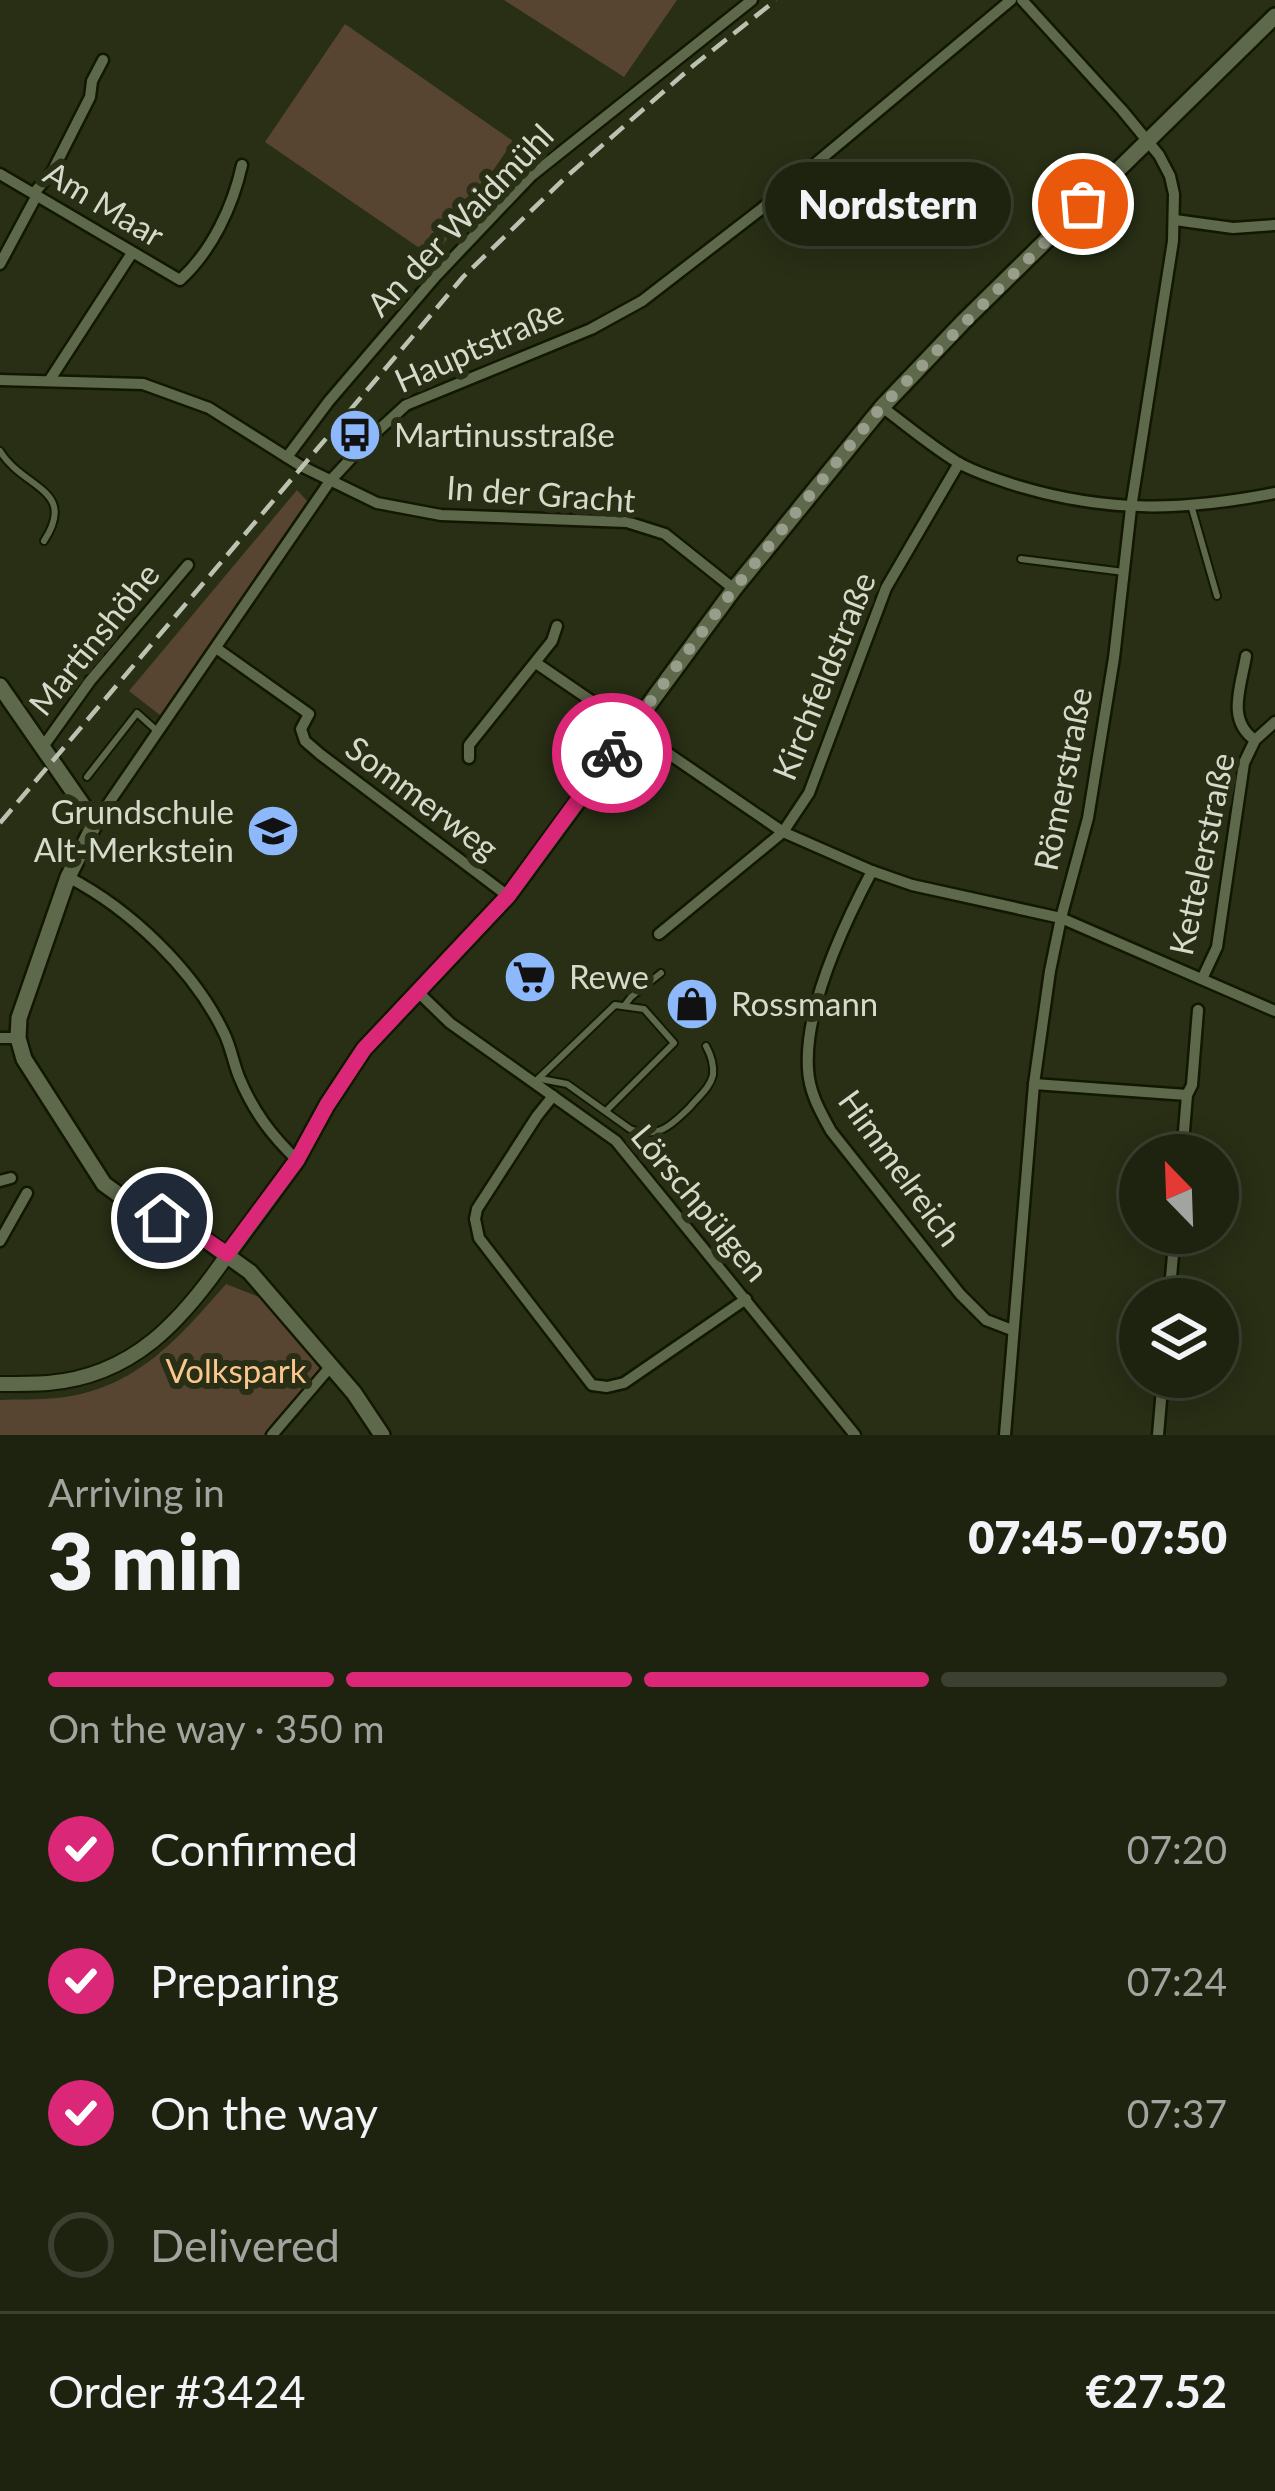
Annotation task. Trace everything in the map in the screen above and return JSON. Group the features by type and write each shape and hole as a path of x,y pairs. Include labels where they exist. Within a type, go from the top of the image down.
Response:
{"main road":[{"path":"227,1254 297,1160 364,1049 508,896 734,589 882,406 1275,16"},
{"path":"0,686 95,824"},
{"name":"Hauptstraße","path":"18,1038 19,1018 68,877 95,824"},
{"path":"18,1038 24,1059 104,1184 133,1205 200,1236 255,1277 354,1393 382,1435"}],"street":[{"name":"An der Waidmühl","path":"287,457 436,276 531,176 752,0"},
{"name":"Hauptstraße","path":"95,824 330,481 406,405 591,329 642,301 760,210 1011,0"},
{"path":"1022,0 1150,141"},
{"path":"0,264 81,116 103,60"},
{"name":"Römerstraße","path":"1005,1435 1034,1084 1050,971 1088,818 1175,220 1170,176 1150,141"},
{"name":"Am Maar","path":"0,174 181,280 218,231 242,165"},
{"path":"1175,220 1232,228 1275,225"},
{"path":"49,381 132,254"},
{"path":"0,380 143,383 208,408 330,481"},
{"path":"882,406 959,463 1035,491 1131,508 1222,503 1275,493"},
{"name":"Kirchfeldstraße","path":"658,934 783,832 809,793 886,588 959,463"},
{"name":"In der Gracht","path":"330,481 377,503 441,515 627,522 665,534 734,589"},
{"name":"Martinshöhe","path":"42,748 90,681 188,565"},
{"path":"469,758 469,745 552,641 556,626"},
{"name":"Sommerweg","path":"216,648 309,714 301,729 305,741 320,754 508,896"},
{"name":"Kettelerstraße","path":"1246,656 1237,717 1241,730 1255,740"},
{"path":"536,662 783,832 912,885 1061,918 1275,1011"},
{"name":"Kettelerstraße","path":"1202,979 1217,947 1244,763 1255,740 1275,722"},
{"name":"Himmelreich","path":"872,871 813,1011 808,1072 815,1103 831,1131 960,1294 986,1320 1012,1330"},
{"path":"68,877 114,906 180,965 226,1036 240,1078 270,1133 297,1160"},
{"name":"Lörschpülgen","path":"418,992 451,1023 616,1141 855,1435"},
{"path":"1184,1134 1198,1010"},
{"path":"0,1038 18,1038"},
{"path":"1034,1084 1187,1095"},
{"path":"553,1096 477,1209 476,1229 592,1385 624,1383 746,1299"},
{"path":"0,1241 26,1193"},
{"path":"0,1384 51,1383 94,1374 129,1359 160,1338 227,1254"},
{"path":"272,1435 332,1366"},
{"path":"1158,1435 1161,1398"}],"lane":[{"path":"0,452 55,505 57,517 44,541"},
{"path":"1191,506 1216,596"},
{"path":"1021,559 1124,572"},
{"path":"87,777 137,713 159,733"},
{"path":"626,1005 661,973"},
{"path":"532,1078 615,1005 644,1009 674,1043 606,1111"},
{"path":"532,1078 567,1084 641,1133 655,1133 670,1127 708,1088 713,1074 706,1046"}],"green space":[{"path":"504,0 677,0 624,77"},
{"path":"345,24 513,141 434,258 265,142"},
{"path":"297,490 307,501 160,715 129,691"},
{"name":"Volkspark","path":"226,1284 259,1297 323,1368 265,1435 0,1435 0,1400 57,1398 110,1385 153,1359"}],"railway":[{"path":"0,823 463,277 566,177 776,0"}],"way so far":[{"path":"612,753 734,589 882,406 1083,204"}],"place":[{"name":"Nordstern","path":"1083,204"},
{"name":"Martinusstraße","path":"355,435"},
{"name":"Grundschule Alt-Merkstein","path":"273,831"},
{"name":"Rewe","path":"530,977"},
{"name":"Rossmann","path":"692,1004"}],"route":[{"path":"162,1218 227,1254 297,1160 364,1049 508,896 612,753"}]}
